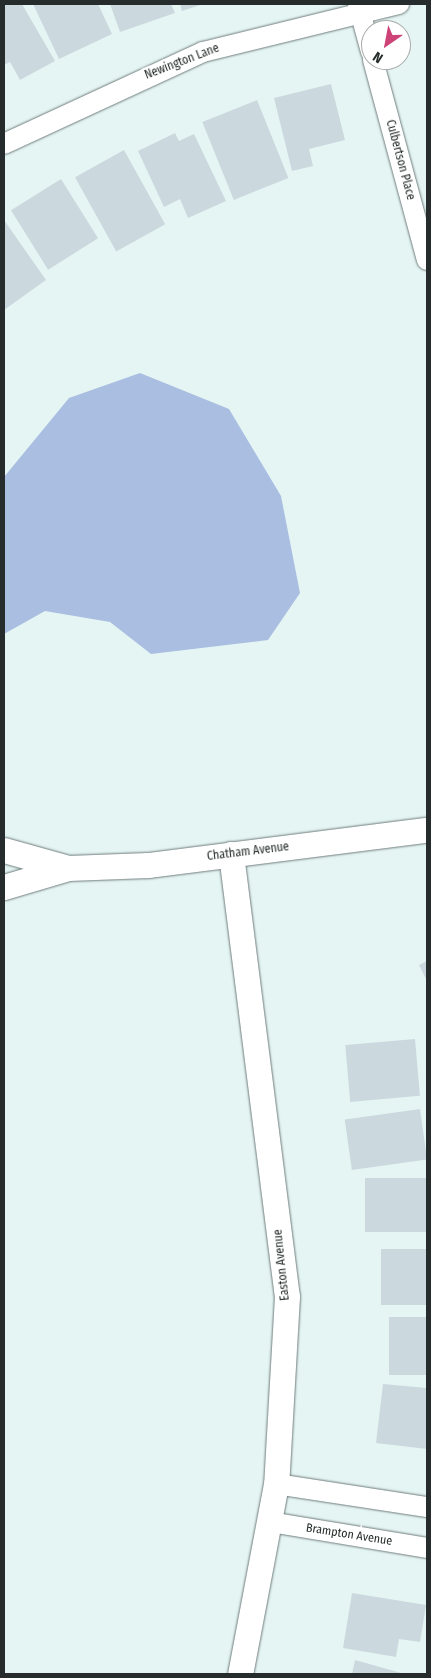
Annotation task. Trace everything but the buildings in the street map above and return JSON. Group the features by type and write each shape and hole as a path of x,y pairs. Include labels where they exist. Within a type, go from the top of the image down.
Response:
{"street":[{"name":"Newington Lane","path":"4,144 203,52 359,9 399,4"},
{"name":"Culbertson Place","path":"376,70 427,260"},
{"name":"Chatham Avenue","path":"4,887 68,868 231,854 427,830"},
{"name":"Chatham Avenue","path":"4,850 68,868"},
{"name":"Easton Avenue","path":"231,854 287,1296 276,1484 240,1674"},
{"path":"276,1484 427,1506"},
{"name":"Brampton Avenue","path":"270,1522 427,1548"}],"water":[{"path":"140,373 229,409 281,496 300,593 268,640 151,654 110,622 45,611 4,634 4,477 69,398"}]}
